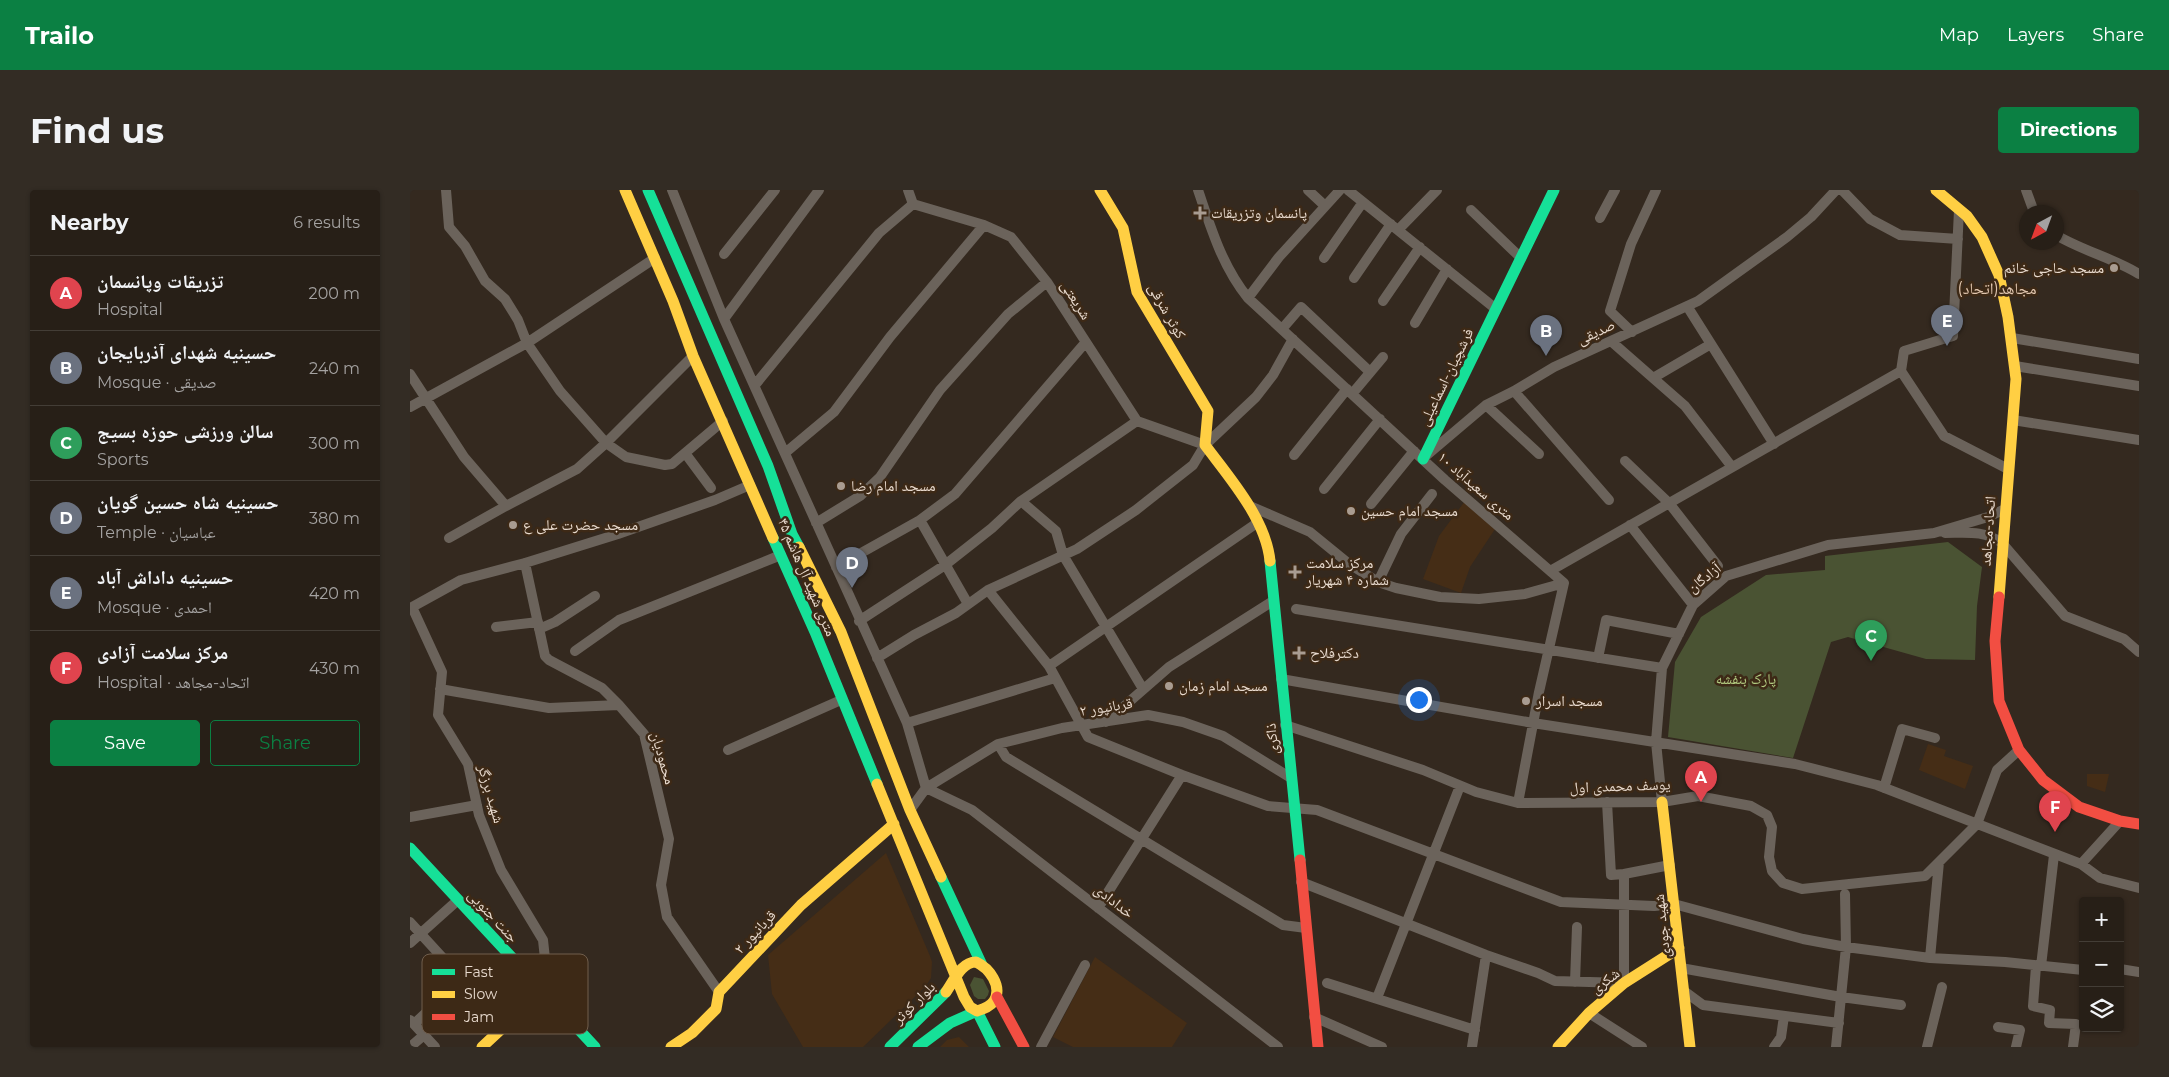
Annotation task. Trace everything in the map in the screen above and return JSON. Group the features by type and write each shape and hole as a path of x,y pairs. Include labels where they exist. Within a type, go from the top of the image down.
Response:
{"main road":[{"name":"۴۵ متری شهید آل هاشم","path":"625,190 655,258 693,356 815,632 841,700 957,978"},
{"name":"۴۵ متری شهید آل هاشم","path":"648,190 768,466 792,534 841,632 910,810 982,965"},
{"name":"کوثر شرقی","path":"1100,190 1123,228 1137,292 1208,411 1205,445"},
{"name":"فرشچیان-اسماعیلی","path":"1419,455 1496,309 1554,190"},
{"name":"اتحاد-مجاهد","path":"1940,191 1970,219 1987,246 2004,296 2012,338 2016,380 1995,641 1999,701 2019,750 2044,780 2079,807 2120,821 2139,824"},
{"name":"ذاکری","path":"1205,445 1250,506 1268,551 1318,1047"},
{"name":"شهید جودی","path":"1662,802 1690,1047"},
{"name":"قربانپور ۲","path":"671,1047 692,1033 716,1009 719,992 801,905 894,824"},
{"name":"جنت جنوبی","path":"410,848 508,954"},
{"name":"شکری","path":"1558,1047 1589,1012 1624,983 1679,948"},
{"path":"994,1047 977,1011 970,1007 964,996 957,978 961,970 968,963 975,962 982,965 990,974 996,988 997,997 1020,1045"},
{"name":"بلوار کوثر","path":"890,1047 935,1005 957,978"},
{"path":"918,1047 950,1024 992,1006 997,997"},
{"path":"482,1047 496,1034"},
{"name":"جنت جنوبی","path":"583,1034 595,1047"}],"street":[{"path":"446,190 448,227 465,246 485,282 505,299 518,320 527,343 560,391 606,443 631,460 664,465 672,464 723,421"},
{"path":"672,190 724,319 907,723 926,788 910,810"},
{"path":"724,254 775,190"},
{"path":"724,319 819,190"},
{"path":"755,385 879,233 913,204 908,190"},
{"name":"۱۰ متری سعیدآباد","path":"1198,190 1223,259 1234,281 1248,298 1380,420 1564,583"},
{"path":"1308,190 1324,205"},
{"path":"1248,298 1279,257 1324,205 1340,190"},
{"path":"1348,190 1496,309"},
{"path":"1354,278 1395,227 1437,190"},
{"path":"1600,218 1615,190"},
{"path":"1632,332 1610,311 1631,244 1656,190"},
{"path":"2026,190 2031,205"},
{"path":"1844,191 1870,219 1900,235 1958,239"},
{"name":"صدیقی","path":"1371,504 1419,455 1486,405 1554,367 1612,342 1687,306 1715,290 1748,263 1787,237 1844,191"},
{"path":"1324,258 1363,202"},
{"name":"شریعتی","path":"913,204 984,225 1011,237 1046,282 1138,421"},
{"path":"1471,210 1521,258"},
{"path":"1960,210 1953,336 1904,351 1901,371 1944,436 2008,469"},
{"path":"785,453 834,412 890,337 984,225"},
{"path":"2064,240 2119,262 2139,274"},
{"path":"1383,301 1420,247"},
{"path":"410,407 527,343 655,258"},
{"path":"1415,323 1446,269"},
{"path":"816,524 860,496 880,477 940,390 1008,314 1046,282"},
{"path":"1687,306 1774,444"},
{"path":"1282,329 1301,308 1370,372"},
{"path":"2012,338 2139,359"},
{"path":"877,658 988,590 1077,548 1136,510 1193,465 1205,445 1256,397 1273,375 1292,339"},
{"path":"1612,342 1684,406 1732,467"},
{"path":"836,567 920,520 955,494 1085,343"},
{"path":"1652,378 1711,344"},
{"path":"449,538 578,469 693,356"},
{"path":"1294,455 1383,357"},
{"path":"2015,366 2139,386"},
{"path":"1550,570 1901,371"},
{"path":"410,374 464,457 506,506"},
{"path":"1514,391 1608,500"},
{"path":"1486,405 1539,454"},
{"path":"1324,489 1380,420"},
{"path":"2012,420 2139,440"},
{"path":"860,621 945,565 992,528 1021,501 1138,421 1205,445"},
{"path":"684,454 711,488"},
{"path":"1625,461 1669,503 1718,566"},
{"path":"411,607 461,580 525,563 706,503 750,485"},
{"path":"1378,582 1401,534 1432,494"},
{"path":"1021,501 1056,531 1063,555 1143,689"},
{"path":"1250,506 1310,532 1348,562 1378,582 1440,597 1479,599 1525,594 1564,583 1533,723 1518,803"},
{"path":"1934,533 1988,517 2005,509"},
{"path":"920,520 968,604"},
{"path":"1049,666 1257,523"},
{"path":"1630,525 1693,605"},
{"path":"1934,533 1980,533 1993,536 2002,543 2065,616 2124,639 2139,652"},
{"name":"آزادگان","path":"1662,802 1656,742 1662,668 1693,605 1726,576 1828,545 1934,533"},
{"path":"575,651 619,620 781,555"},
{"name":"محمودیان","path":"525,563 545,656 549,660 602,688 619,704 644,734 668,839 661,885 667,917 719,992"},
{"path":"988,590 1049,666 1088,737 1182,775 1268,806 1317,810 1561,902 1654,906 1674,904 1803,939 1846,947 1930,958 2005,962 2079,970"},
{"path":"496,627 539,625 567,615 595,596"},
{"path":"1105,723 1169,667 1273,601"},
{"name":"شهید برزگر","path":"411,607 442,672 438,715 468,764 477,805 501,870 543,940 544,954"},
{"path":"1296,608 1662,668"},
{"path":"1598,658 1606,620 1679,634"},
{"path":"907,723 1055,678"},
{"path":"1280,679 1533,723 1795,764 1884,788 2081,864 2100,878 2139,888"},
{"path":"440,688 549,708 619,704"},
{"path":"728,750 841,700"},
{"name":"قربانپور ۲","path":"926,788 998,744 1062,728 1148,715 1183,722 1223,736 1291,778"},
{"name":"یوسف محمدی اول","path":"1285,725 1424,770 1476,792 1518,803 1662,802 1698,796 1751,806 1767,815 1772,827 1769,857 1772,871 1783,883 1802,889 1924,876 1977,824 1997,770 2019,750"},
{"path":"1884,788 1902,728 1935,738"},
{"path":"998,744 1006,757 1283,925 1306,928"},
{"path":"1098,908 1182,775"},
{"path":"1377,998 1460,786"},
{"name":"خدادادی","path":"926,788 972,810 1278,1047"},
{"path":"1607,802 1611,875 1670,865"},
{"path":"410,817 477,805"},
{"path":"2081,864 2120,821"},
{"path":"2054,855 2033,1006 2050,1010 2049,1023 2076,1024 2073,1047"},
{"path":"1930,958 1939,862"},
{"path":"1301,882 1486,955 1538,972 1555,981 1624,983 1624,874"},
{"path":"1836,1047 1846,947 1845,894"},
{"path":"410,943 458,900"},
{"path":"410,922 440,954"},
{"path":"1575,982 1577,927"},
{"path":"1475,1046 1475,1030 1486,955"},
{"path":"1041,1047 1085,965"},
{"path":"1681,968 1841,997 1901,1005"},
{"path":"2124,970 2139,972"},
{"path":"1327,983 1475,1030"},
{"path":"1927,1047 1942,987"},
{"path":"1684,991 1703,1006 1838,1022"},
{"path":"1589,1012 1642,1047"},
{"path":"422,1013 412,1022 422,1033"},
{"path":"1774,1047 1781,1036 1784,1016"},
{"path":"1314,1017 1382,1047"},
{"path":"1998,1027 2020,1030 2016,1047"},
{"path":"410,1047 424,1035 435,1047"}],"shaded area":[{"path":"1465,501 1495,529 1470,567 1461,593 1423,579 1439,536"},
{"path":"1928,744 1946,750 1944,756 1973,766 1965,789 1919,770"},
{"path":"2087,774 2109,774 2105,792 2087,786"},
{"path":"886,853 930,956 932,962 931,978 925,987 863,1047 803,1047 772,994 768,955"},
{"path":"1095,957 1187,1023 1172,1047 1073,1047 1053,1037"},
{"path":"959,1037 969,1047 940,1047 947,1040"}],"green space":[{"name":"پارک بنفشه","path":"1948,542 1982,567 1977,606 1975,660 1926,659 1848,637 1831,642 1793,758 1668,737 1675,662 1701,617 1766,575 1825,570 1825,556"},
{"path":"974,977 983,979 989,991 985,999 978,999 974,996 970,985"}],"traffic: fast":[{"path":"648,190 768,466 792,534 799,547"},
{"path":"1423,459 1554,190"},
{"path":"773,538 815,632 877,784"},
{"path":"1270,561 1300,860"},
{"path":"410,848 509,954"},
{"path":"941,877 982,965"},
{"path":"890,1047 946,992"},
{"path":"918,1047 950,1023 977,1011 995,1047"},
{"path":"583,1034 595,1047"}],"traffic: slow":[{"path":"625,190 673,301 693,356 773,538"},
{"path":"1100,190 1123,228 1137,292 1208,411 1205,445 1254,514 1262,530 1270,561"},
{"path":"1936,190 1967,216 1982,237 1999,275 2008,317 2016,379 1999,597"},
{"path":"799,547 841,632 910,810 941,877"},
{"path":"877,784 964,997 970,1007 977,1011 986,1008 994,1001 997,989 990,973 976,962 966,965 958,973 955,978 946,992"},
{"path":"1662,802 1690,1047"},
{"path":"671,1047 692,1033 716,1009 719,992 801,905 894,824"},
{"path":"1558,1047 1589,1013 1624,983 1679,948"},
{"path":"482,1047 496,1034"}],"traffic: jam":[{"path":"1999,597 1995,641 1999,701 2019,750 2043,780 2079,807 2120,821 2139,824"},
{"path":"1300,860 1318,1047"},
{"path":"997,997 1024,1047"}],"place":[{"name":"پانسمان وتزریقات","path":"1200,213"},
{"name":"مسجد حاجی خانم","path":"2114,268"},
{"name":"حسینیه داداش آباد","path":"1947,346"},
{"name":"حسینیه شهدای آذربایجان","path":"1546,356"},
{"name":"مسجد امام رضا","path":"841,486"},
{"name":"مسجد امام حسین","path":"1351,511"},
{"name":"مسجد حضرت علی ع","path":"513,525"},
{"name":"مرکز سلامت شماره ۴ شهریار","path":"1295,572"},
{"name":"حسینیه شاه حسین گویان","path":"852,588"},
{"name":"دکترفلاح","path":"1299,653"},
{"name":"سالن ورزشی حوزه بسیج","path":"1871,661"},
{"name":"مسجد امام زمان","path":"1169,686"},
{"name":"مسجد اسرار","path":"1526,701"},
{"name":"تزریقات وپانسمان","path":"1701,802"},
{"name":"مرکز سلامت آزادی","path":"2055,832"}],"district":[{"name":"مجاهد(اتحاد)","path":"1997,288"}]}
